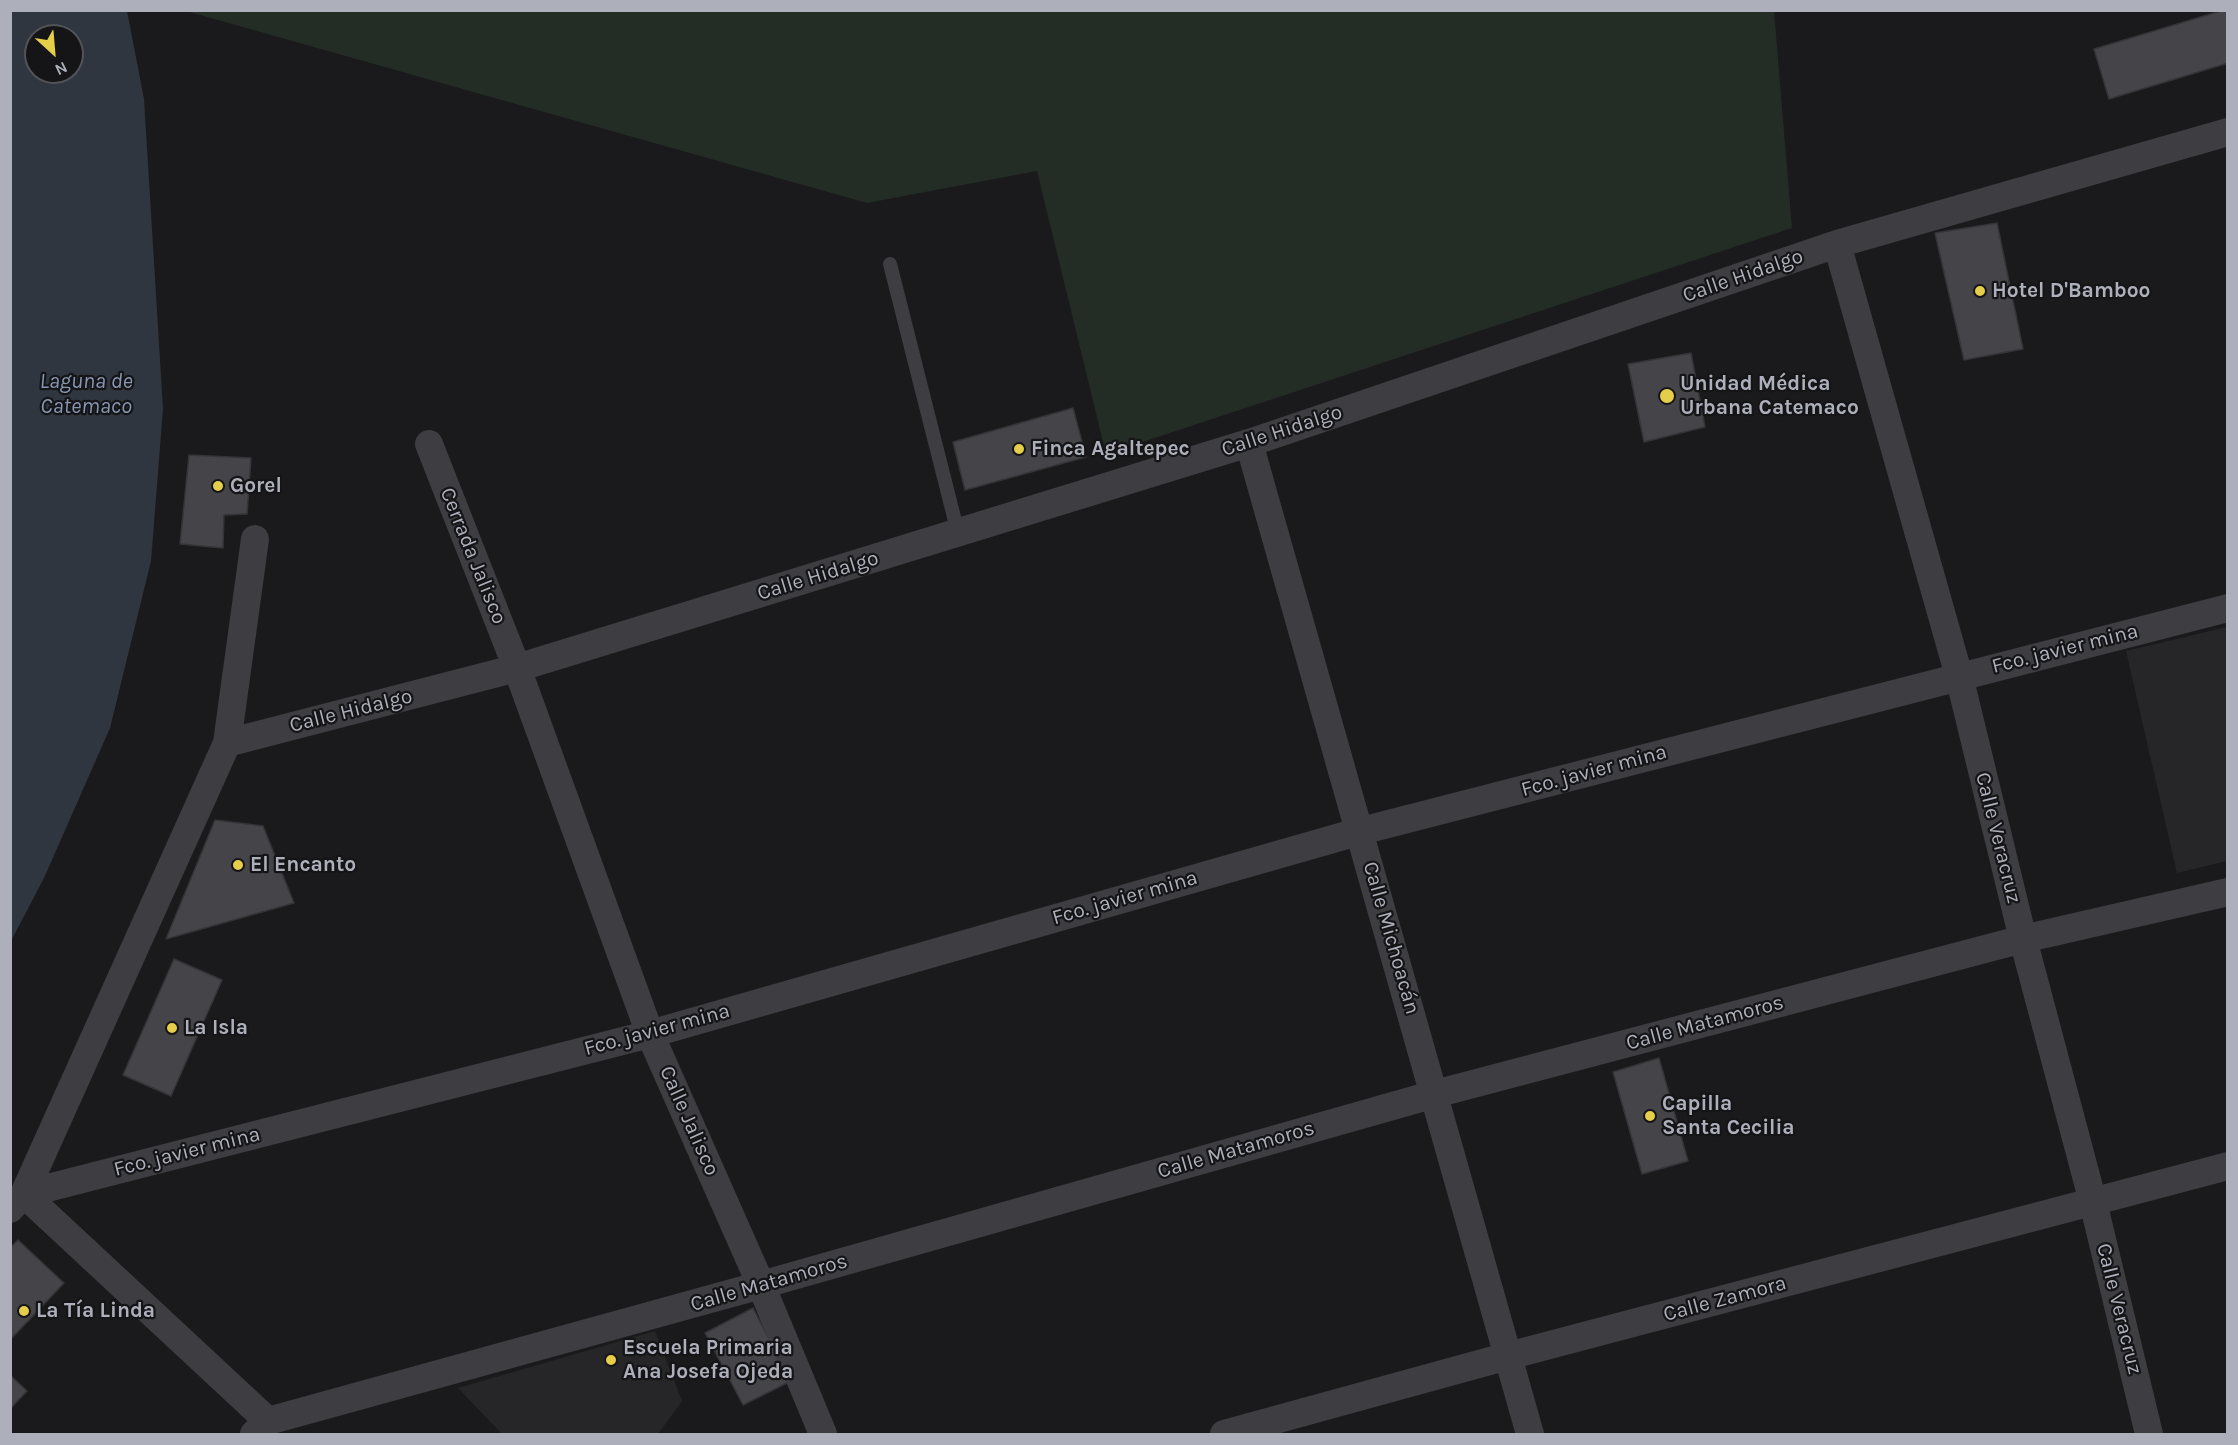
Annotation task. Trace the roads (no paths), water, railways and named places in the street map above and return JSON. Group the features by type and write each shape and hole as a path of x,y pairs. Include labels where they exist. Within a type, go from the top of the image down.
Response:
{"street":[{"name":"Calle Hidalgo","path":"227,742 517,668 1249,443 1837,244 2228,132"},
{"name":"Calle Veracruz","path":"1837,244 1959,676 2023,939 2149,1434"},
{"name":"Calle Michoacán","path":"1249,443 1530,1434"},
{"name":"Cerrada Jalisco","path":"429,444 517,668"},
{"path":"255,538 227,742 17,1201 261,1428"},
{"name":"Fco. javier mina","path":"17,1201 650,1034 1360,831 2228,608"},
{"name":"Calle Jalisco","path":"517,668 650,1034 761,1285 823,1434"},
{"name":"Calle Matamoros","path":"261,1428 1435,1094 2023,939 2228,892"},
{"name":"Calle Zamora","path":"1224,1434 1508,1356 2228,1166"}],"lane":[{"path":"890,264 958,533"}],"water":[{"name":"Laguna de Catemaco","path":"11,10 127,11 144,99 163,409 151,561 110,728 44,878 11,941"}],"place":[{"name":"Hotel D'Bamboo","path":"1980,291"},
{"name":"Unidad Médica Urbana Catemaco","path":"1667,396"},
{"name":"Finca Agaltepec","path":"1019,449"},
{"name":"Gorel","path":"218,486"},
{"name":"El Encanto","path":"238,865"},
{"name":"La Isla","path":"172,1028"},
{"name":"Capilla Santa Cecilia","path":"1650,1116"},
{"name":"La Tía Linda","path":"24,1311"},
{"name":"Escuela Primaria Ana Josefa Ojeda","path":"611,1360"}]}
